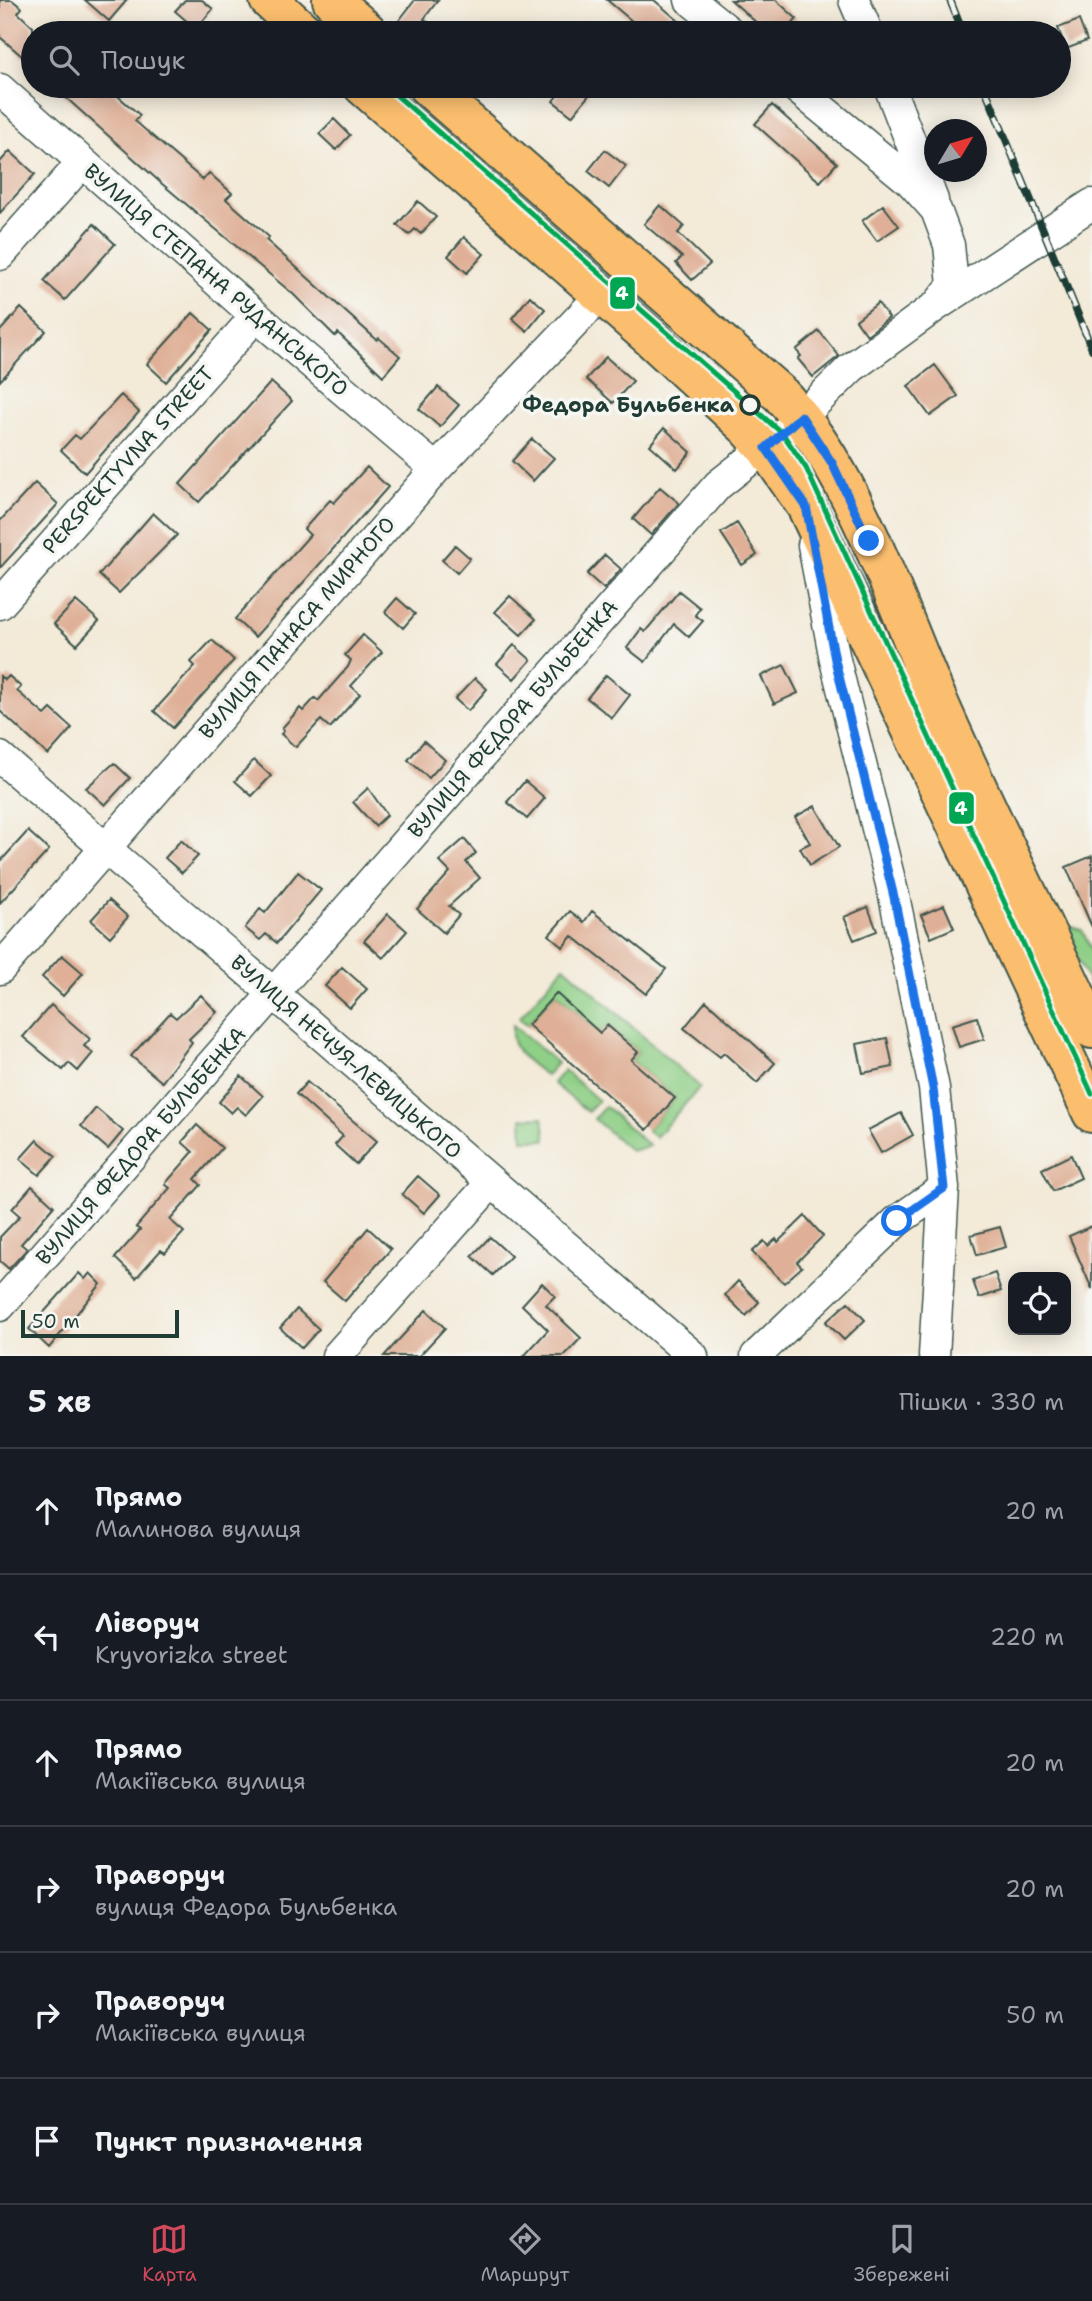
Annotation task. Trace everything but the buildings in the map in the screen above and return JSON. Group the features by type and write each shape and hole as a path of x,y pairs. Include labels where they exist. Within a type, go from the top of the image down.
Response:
{"main road":[{"path":"269,0 292,21"},
{"path":"332,0 356,21"},
{"path":"377,98 602,294 766,448 806,506 1030,939 1092,1029"},
{"path":"441,98 801,416 832,463 940,704 1089,1099"}],"street":[{"path":"690,0 716,21"},
{"path":"854,0 863,21"},
{"name":"ВУЛИЦЯ СТЕПАНА РУДАНСЬКОГО","path":"0,89 81,164 436,469"},
{"path":"809,98 911,182 936,210"},
{"path":"894,98 949,245 953,285 936,306"},
{"path":"0,255 81,164"},
{"name":"ВУЛИЦЯ ФЕДОРА БУЛЬБЕНКА","path":"0,1306 718,485 766,448 851,368 936,306 1092,204"},
{"name":"ВУЛИЦЯ ПАНАСА МИРНОГО","path":"0,969 436,469 602,294"},
{"name":"PERSPEKTYVNA STREET","path":"0,604 256,316"},
{"path":"806,506 835,660 894,897 933,1088 944,1188 934,1356"},
{"name":"ВУЛИЦЯ НЕЧУЯ-ЛЕВИЦЬКОГО","path":"0,757 108,847 273,996 693,1356"},
{"path":"337,1356 491,1183"},
{"path":"756,1356 897,1221 944,1188"}],"green space":[{"path":"1063,928 1082,930 1092,951 1092,989"},
{"path":"564,966 700,1087 656,1137 647,1130 675,1098 631,1060 638,1052 608,1025 600,1033 556,993 528,1025 519,1018"},
{"path":"513,1025 557,1063 546,1076 516,1048 512,1034"},
{"path":"564,1070 598,1100 588,1112 553,1083"},
{"path":"605,1106 649,1146 631,1151 594,1119"},
{"path":"543,1117 546,1140 523,1140 522,1118"}],"railway":[{"path":"950,0 958,21"},
{"path":"989,98 1092,349"}],"transit line":[{"name":"4","path":"400,98 783,434 806,468 1092,1094"}],"place":[{"name":"Федора Бульбенка","path":"750,405"}],"route":[{"path":"869,541 832,463 801,416 766,448 806,506 835,660 894,897 933,1088 944,1188 897,1221"}]}
